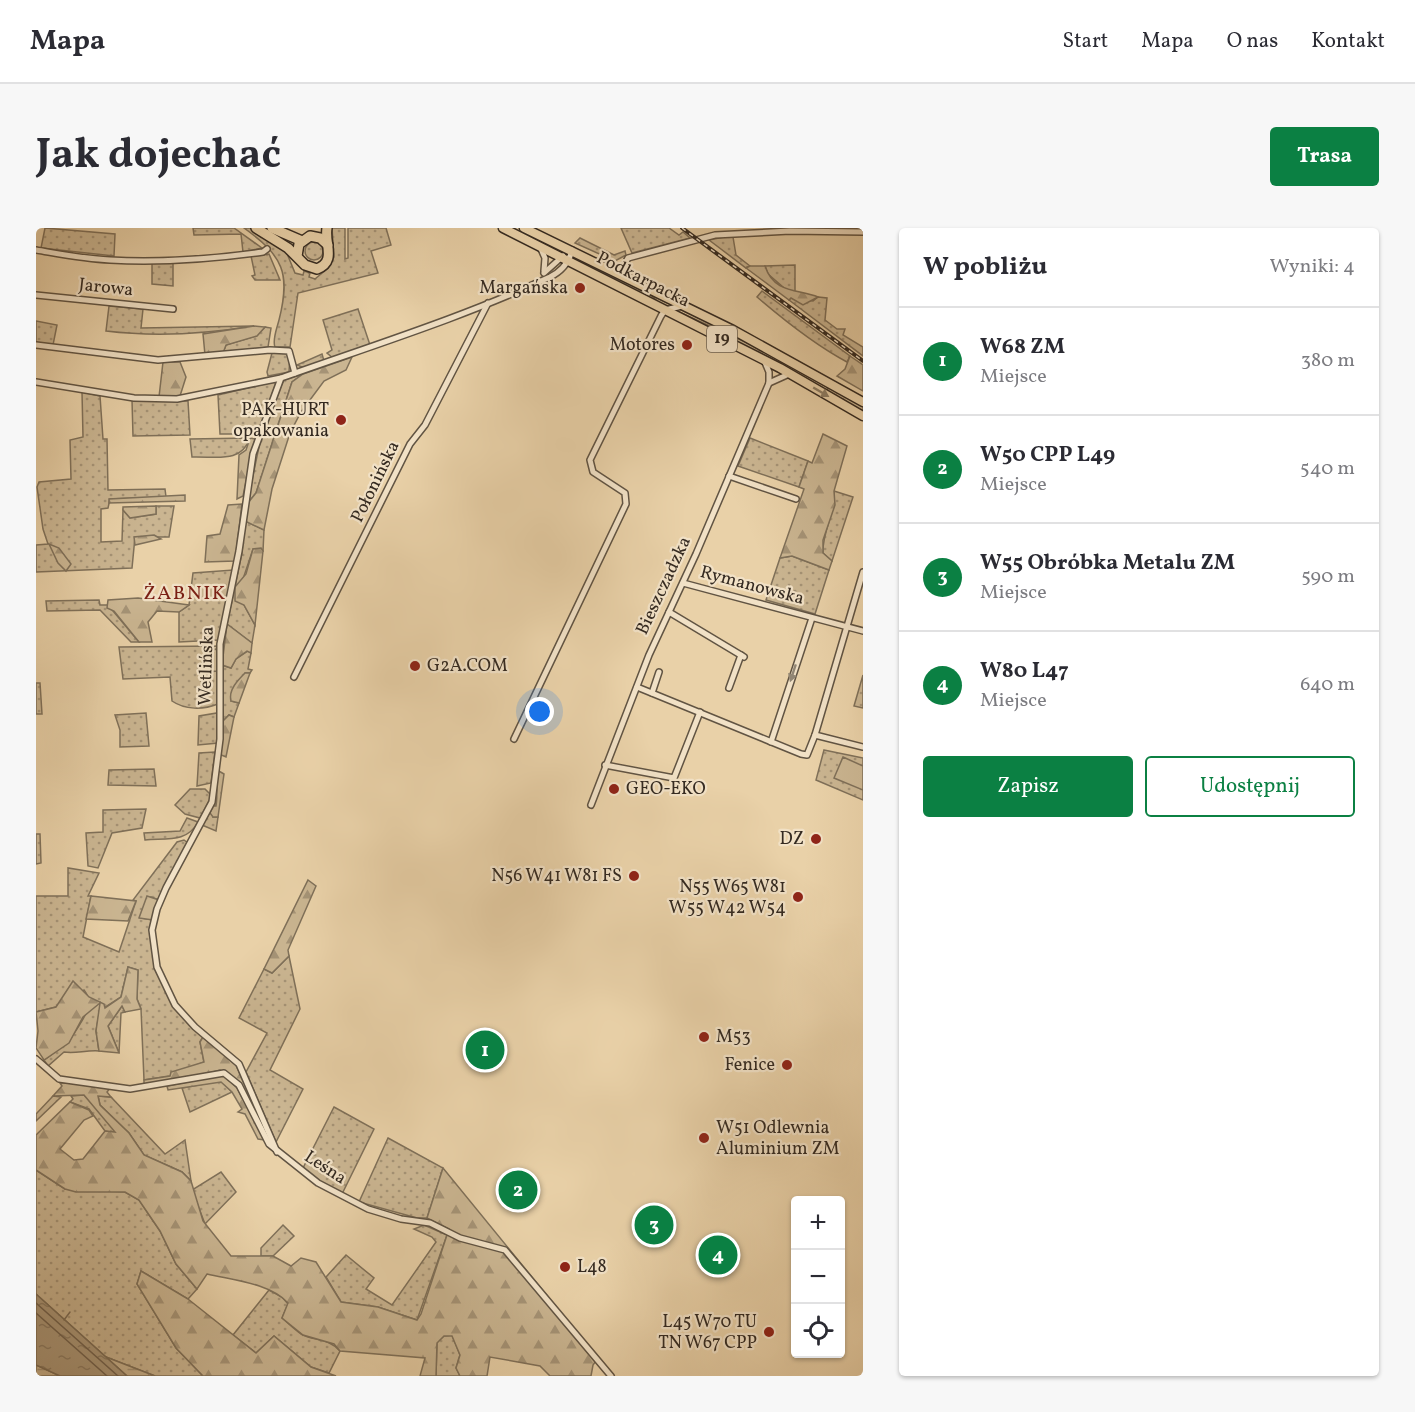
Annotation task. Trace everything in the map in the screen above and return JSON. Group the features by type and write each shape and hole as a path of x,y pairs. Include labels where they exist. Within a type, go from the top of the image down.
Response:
{"highway":[{"path":"256,228 297,256 305,265 317,269 328,261 327,228"},
{"path":"272,228 320,238 328,246"},
{"path":"297,256 308,235"}],"main road":[{"name":"Podkarpacka","path":"503,228 780,368 863,416"},
{"name":"Podkarpacka","path":"524,228 685,306 795,363 863,402"}],"street":[{"path":"620,273 628,258 705,237 790,231 863,232"},
{"path":"541,247 545,258 543,276"},
{"path":"36,250 108,260 153,261 210,259 263,252 267,249"},
{"path":"36,382 134,398 160,399 208,395 281,378 525,289 566,260 572,250"},
{"path":"657,292 665,310"},
{"name":"Jarowa","path":"36,295 173,309"},
{"name":"Połonińska","path":"294,677 411,444 425,425 488,303"},
{"path":"665,310 685,306"},
{"path":"514,740 626,504 627,496 622,490 599,477 591,467 590,460 665,310"},
{"path":"36,345 158,360 279,350 291,353 295,373"},
{"path":"763,360 769,381 789,373"},
{"path":"780,368 795,363"},
{"name":"Bieszczadzka","path":"591,805 605,765 669,612 769,381 780,368"},
{"name":"Wetlińska","path":"277,1152 239,1064 195,1027 176,1005 157,967 152,930 157,909 166,888 212,802 220,739 220,644 239,550 253,454 281,378"},
{"path":"729,476 796,499"},
{"path":"637,687 807,755 863,572"},
{"name":"Rymanowska","path":"683,583 863,631"},
{"path":"669,612 743,656 729,688"},
{"name":"Rymanowska","path":"771,742 812,618"},
{"path":"652,693 659,672"},
{"path":"605,765 674,778 700,712"},
{"path":"815,735 863,747"},
{"name":"Leśna","path":"36,1059 58,1079 92,1082 121,1088 162,1085 224,1073 239,1085 269,1144 318,1183 368,1209 401,1219 430,1223 460,1238 505,1250 611,1376"}],"green space":[{"path":"45,228 115,234 114,256 41,248"},
{"path":"193,228 234,228 262,248 243,252 241,234 194,235"},
{"path":"244,228 251,228 286,251 295,273 303,275 304,271 310,273 309,277 315,279 328,268 334,257 332,228 345,228 345,259 348,258 348,228 386,228 391,245 371,251 378,273 298,293 290,347 275,347 274,337 283,304 281,267 268,248"},
{"path":"621,228 669,228 679,235 683,232 690,238 632,253"},
{"path":"733,237 736,255 750,266 746,268 709,240"},
{"path":"580,238 614,255 625,251 626,255 615,261 575,243"},
{"path":"314,242 320,245 323,251 320,257 314,260 308,257 305,251 308,245"},
{"path":"269,254 280,280 255,280 252,276 255,275 251,256"},
{"path":"173,262 173,286 152,284 152,263"},
{"path":"579,262 645,289 658,302"},
{"path":"795,265 795,293 790,293 768,274 765,266"},
{"path":"765,266 774,282 788,289 818,297 803,305 791,298 789,300 746,268"},
{"path":"762,291 850,356 847,362 789,324 757,297"},
{"path":"818,297 827,298 825,320 837,329 845,329 843,335 863,347 863,356 789,300 791,298 813,301"},
{"path":"109,306 143,309 141,328 254,326 180,334 106,331"},
{"path":"358,309 370,345 333,358 327,353 332,350 323,320"},
{"path":"677,311 776,356 784,362 778,363"},
{"path":"36,321 57,325 53,345 36,342"},
{"path":"254,326 265,327 257,336 226,345 223,353 205,355 203,334"},
{"path":"265,327 271,328 268,347 223,353 226,345 256,336"},
{"path":"283,351 290,355 289,372 268,376 272,353"},
{"path":"322,354 324,361 304,368 297,365"},
{"path":"850,356 863,365 863,391 837,376 845,369"},
{"path":"352,357 346,370 324,381 301,412 290,433 272,489 264,530 245,521 247,504 256,493 292,382 303,374"},
{"path":"163,362 180,362 186,377 180,396 159,397"},
{"path":"303,374 292,382 256,493 247,504 260,442 281,386 284,380"},
{"path":"276,383 258,434 220,434 218,395"},
{"path":"827,386 863,406 863,412 828,392"},
{"path":"82,392 100,396 103,439 107,439 108,490 165,489 166,497 110,499 108,508 101,509 101,542 122,541 123,510 130,518 156,514 156,506 174,506 169,537 135,537 132,568 36,572 36,545 48,544 43,529 37,487 39,482 71,479 70,440 83,437"},
{"path":"132,400 188,401 190,435 133,436"},
{"path":"823,434 847,446 834,491 835,505 823,540 823,553 832,561 829,570 792,556 780,558 804,489 799,487 808,461 812,463"},
{"path":"250,438 241,452 234,455 192,457 190,439"},
{"path":"250,438 255,439 243,496 237,499 239,455 246,450"},
{"path":"750,438 808,461 799,487 738,466"},
{"path":"834,491 853,497 832,561 823,553 823,545 833,507"},
{"path":"185,495 185,501 109,503 109,499"},
{"path":"242,504 235,561 205,562 207,536 220,534 228,505"},
{"path":"156,506 156,514 130,518 123,510 123,507"},
{"path":"245,521 264,530 263,551 253,549 242,582 244,605 255,625 252,643 227,624 242,553"},
{"path":"154,535 161,539 135,545 134,537"},
{"path":"49,544 59,548 71,564 66,571 58,563"},
{"path":"261,548 263,551 255,625 244,605 235,601 235,587 246,574 253,549"},
{"path":"792,556 829,570 815,614 766,600 780,558"},
{"path":"233,570 218,640 179,642 179,612 189,605 193,573"},
{"path":"138,598 189,605 179,612 157,611 148,622 152,642 139,642 114,611 107,608 108,600"},
{"path":"99,600 100,605 108,605 139,642 131,642 100,610 47,611 46,601"},
{"path":"227,624 252,643 251,653 247,651 236,659 231,668 222,665"},
{"path":"217,646 218,649 212,650 202,661 207,672 217,671 218,704 194,708 177,704 172,701 170,677 123,679 119,647"},
{"path":"218,649 217,671 207,672 198,668 212,650"},
{"path":"248,651 251,653 248,669 252,670 250,673 245,673 231,701 239,703 234,717 229,715 223,721 222,665 231,668 236,659"},
{"path":"245,673 250,673 239,703 231,701 232,689"},
{"path":"863,675 863,708 854,706"},
{"path":"36,683 40,683 42,714 36,714"},
{"path":"146,713 149,746 120,747 120,730 115,715"},
{"path":"217,713 218,743 198,745 199,716"},
{"path":"229,715 234,717 226,757 219,754 223,721"},
{"path":"824,750 863,758 863,800 816,780"},
{"path":"215,752 211,783 197,786 199,753"},
{"path":"843,757 863,766 863,790 834,778"},
{"path":"154,769 156,786 108,785 109,770"},
{"path":"217,770 224,774 218,817 213,817 210,813 213,806 216,806"},
{"path":"215,784 218,797 213,817 218,817 216,831 202,825"},
{"path":"190,789 205,789 210,794 210,799 200,818 185,814 175,805"},
{"path":"146,809 142,828 112,833 98,868 88,866 86,833 103,832 103,810"},
{"path":"187,818 198,822 188,833 175,838 145,840 144,833 180,831"},
{"path":"36,834 40,834 41,863 36,864"},
{"path":"184,840 188,843 159,900 151,897 140,918 153,920 152,950 174,1005 203,1037 200,1042 204,1062 170,1076 144,1080 141,1009 137,999 138,970 128,967 121,997 104,1008 101,1003 96,1031 99,1051 64,1052 48,1066 44,1060 70,1038 85,1015 89,1002 84,990 56,1007 36,1012 36,896 68,896 68,868 99,873 88,896 91,896 83,937 119,952 136,901 133,900 177,842"},
{"path":"308,880 316,886 288,950 289,956 272,973 264,969"},
{"path":"91,896 136,901 128,921 86,919"},
{"path":"147,896 159,900 153,920 139,918"},
{"path":"289,956 300,1009 270,1070 303,1089 276,1142 246,1072 267,1033 239,1018 264,969 272,973"},
{"path":"128,967 138,970 137,999 141,1009 125,1012 122,1006 108,1026 119,1053 99,1051 96,1031 100,1003 83,1017 69,1043 44,1060 36,1048 38,1031 36,1012 56,1007 73,981 89,997 104,1004 105,1008 121,997"},
{"path":"122,1006 125,1012 121,1013 119,1053 108,1026"},
{"path":"203,1037 235,1063 267,1136 232,1076 220,1070 173,1082 144,1085 144,1080 170,1076 171,1072 204,1062 200,1042"},
{"path":"223,1075 237,1088 265,1140 258,1139 245,1114 238,1112 242,1109 232,1092 221,1082 168,1090 167,1086"},
{"path":"221,1081 232,1092 190,1112 182,1088"},
{"path":"60,1083 88,1083 111,1087 107,1092 111,1097 98,1096 100,1105 129,1133 144,1155 182,1172 191,1181 203,1221 231,1256 273,1256 291,1266 301,1258 316,1262 341,1302 378,1307 417,1320 449,1229 427,1218 443,1168 598,1358 593,1365 591,1376 550,1376 540,1366 490,1357 487,1376 460,1376 456,1368 460,1355 452,1336 444,1336 437,1343 436,1376 420,1376 425,1358 340,1351 334,1344 303,1335 282,1318 288,1303 280,1296 261,1287 207,1274 197,1289 176,1264 160,1231 139,1200 125,1192 76,1192 65,1189 36,1170 36,1135 70,1102 89,1110 93,1116 84,1120 60,1149 74,1160 83,1159 105,1131 115,1132 84,1095 53,1096 62,1086"},
{"path":"84,1095 114,1128 115,1133 105,1131 89,1109 70,1102 73,1099 71,1096"},
{"path":"53,1096 61,1097 36,1121 36,1114"},
{"path":"98,1096 111,1097 165,1154 185,1140 191,1181 182,1172 144,1155 129,1133 100,1105"},
{"path":"334,1107 374,1129 342,1194 318,1181 303,1168"},
{"path":"388,1138 443,1168 427,1218 417,1218 359,1202"},
{"path":"36,1170 65,1189 125,1192 139,1200 160,1231 176,1264 197,1289 188,1299 141,1271 137,1284 176,1348 203,1376 155,1376 106,1357 36,1294"},
{"path":"221,1172 236,1192 205,1224 192,1190"},
{"path":"283,1225 294,1236 273,1256 261,1256 261,1248"},
{"path":"424,1225 447,1235 417,1320 378,1307 341,1302 326,1277 346,1255 374,1278 366,1289 392,1305 436,1242 432,1237 414,1229"},
{"path":"141,1271 188,1299 256,1353 274,1336 311,1367 336,1376 203,1376 176,1348 137,1284"},
{"path":"269,1290 282,1297 288,1304 282,1318 293,1328 301,1334 331,1344 340,1351 329,1373 311,1367 274,1336 256,1353 233,1335"},
{"path":"452,1335 460,1355 456,1368 460,1376 436,1376 437,1342 444,1336"},
{"path":"106,1357 155,1376 127,1376"},
{"path":"36,1365 60,1376 36,1376"}],"water":[{"path":"36,1294 127,1376 60,1376 36,1365"}],"waterway":[{"path":"64,1320 70,1312"}],"railway":[{"path":"682,228 863,361"}],"place":[{"name":"Margańska","path":"580,288"},
{"name":"Motores","path":"687,345"},
{"name":"PAK-HURT opakowania","path":"341,420"},
{"name":"G2A.COM","path":"415,666"},
{"name":"GEO-EKO","path":"614,789"},
{"name":"DZ","path":"816,839"},
{"name":"N56 W41 W81 FS","path":"634,876"},
{"name":"N55 W65 W81 W55 W42 W54","path":"798,897"},
{"name":"M53","path":"704,1037"},
{"name":"W68 ZM","path":"485,1050"},
{"name":"Fenice","path":"787,1065"},
{"name":"W51 Odlewnia Aluminium ZM","path":"704,1138"},
{"name":"W50 CPP L49","path":"518,1190"},
{"name":"W55 Obróbka Metalu ZM","path":"654,1225"},
{"name":"W80 L47","path":"718,1255"},
{"name":"L48","path":"565,1267"},
{"name":"L45 W70 TU TN W67 CPP","path":"769,1332"}],"district":[{"name":"ŻABNIK","path":"185,594"}]}
